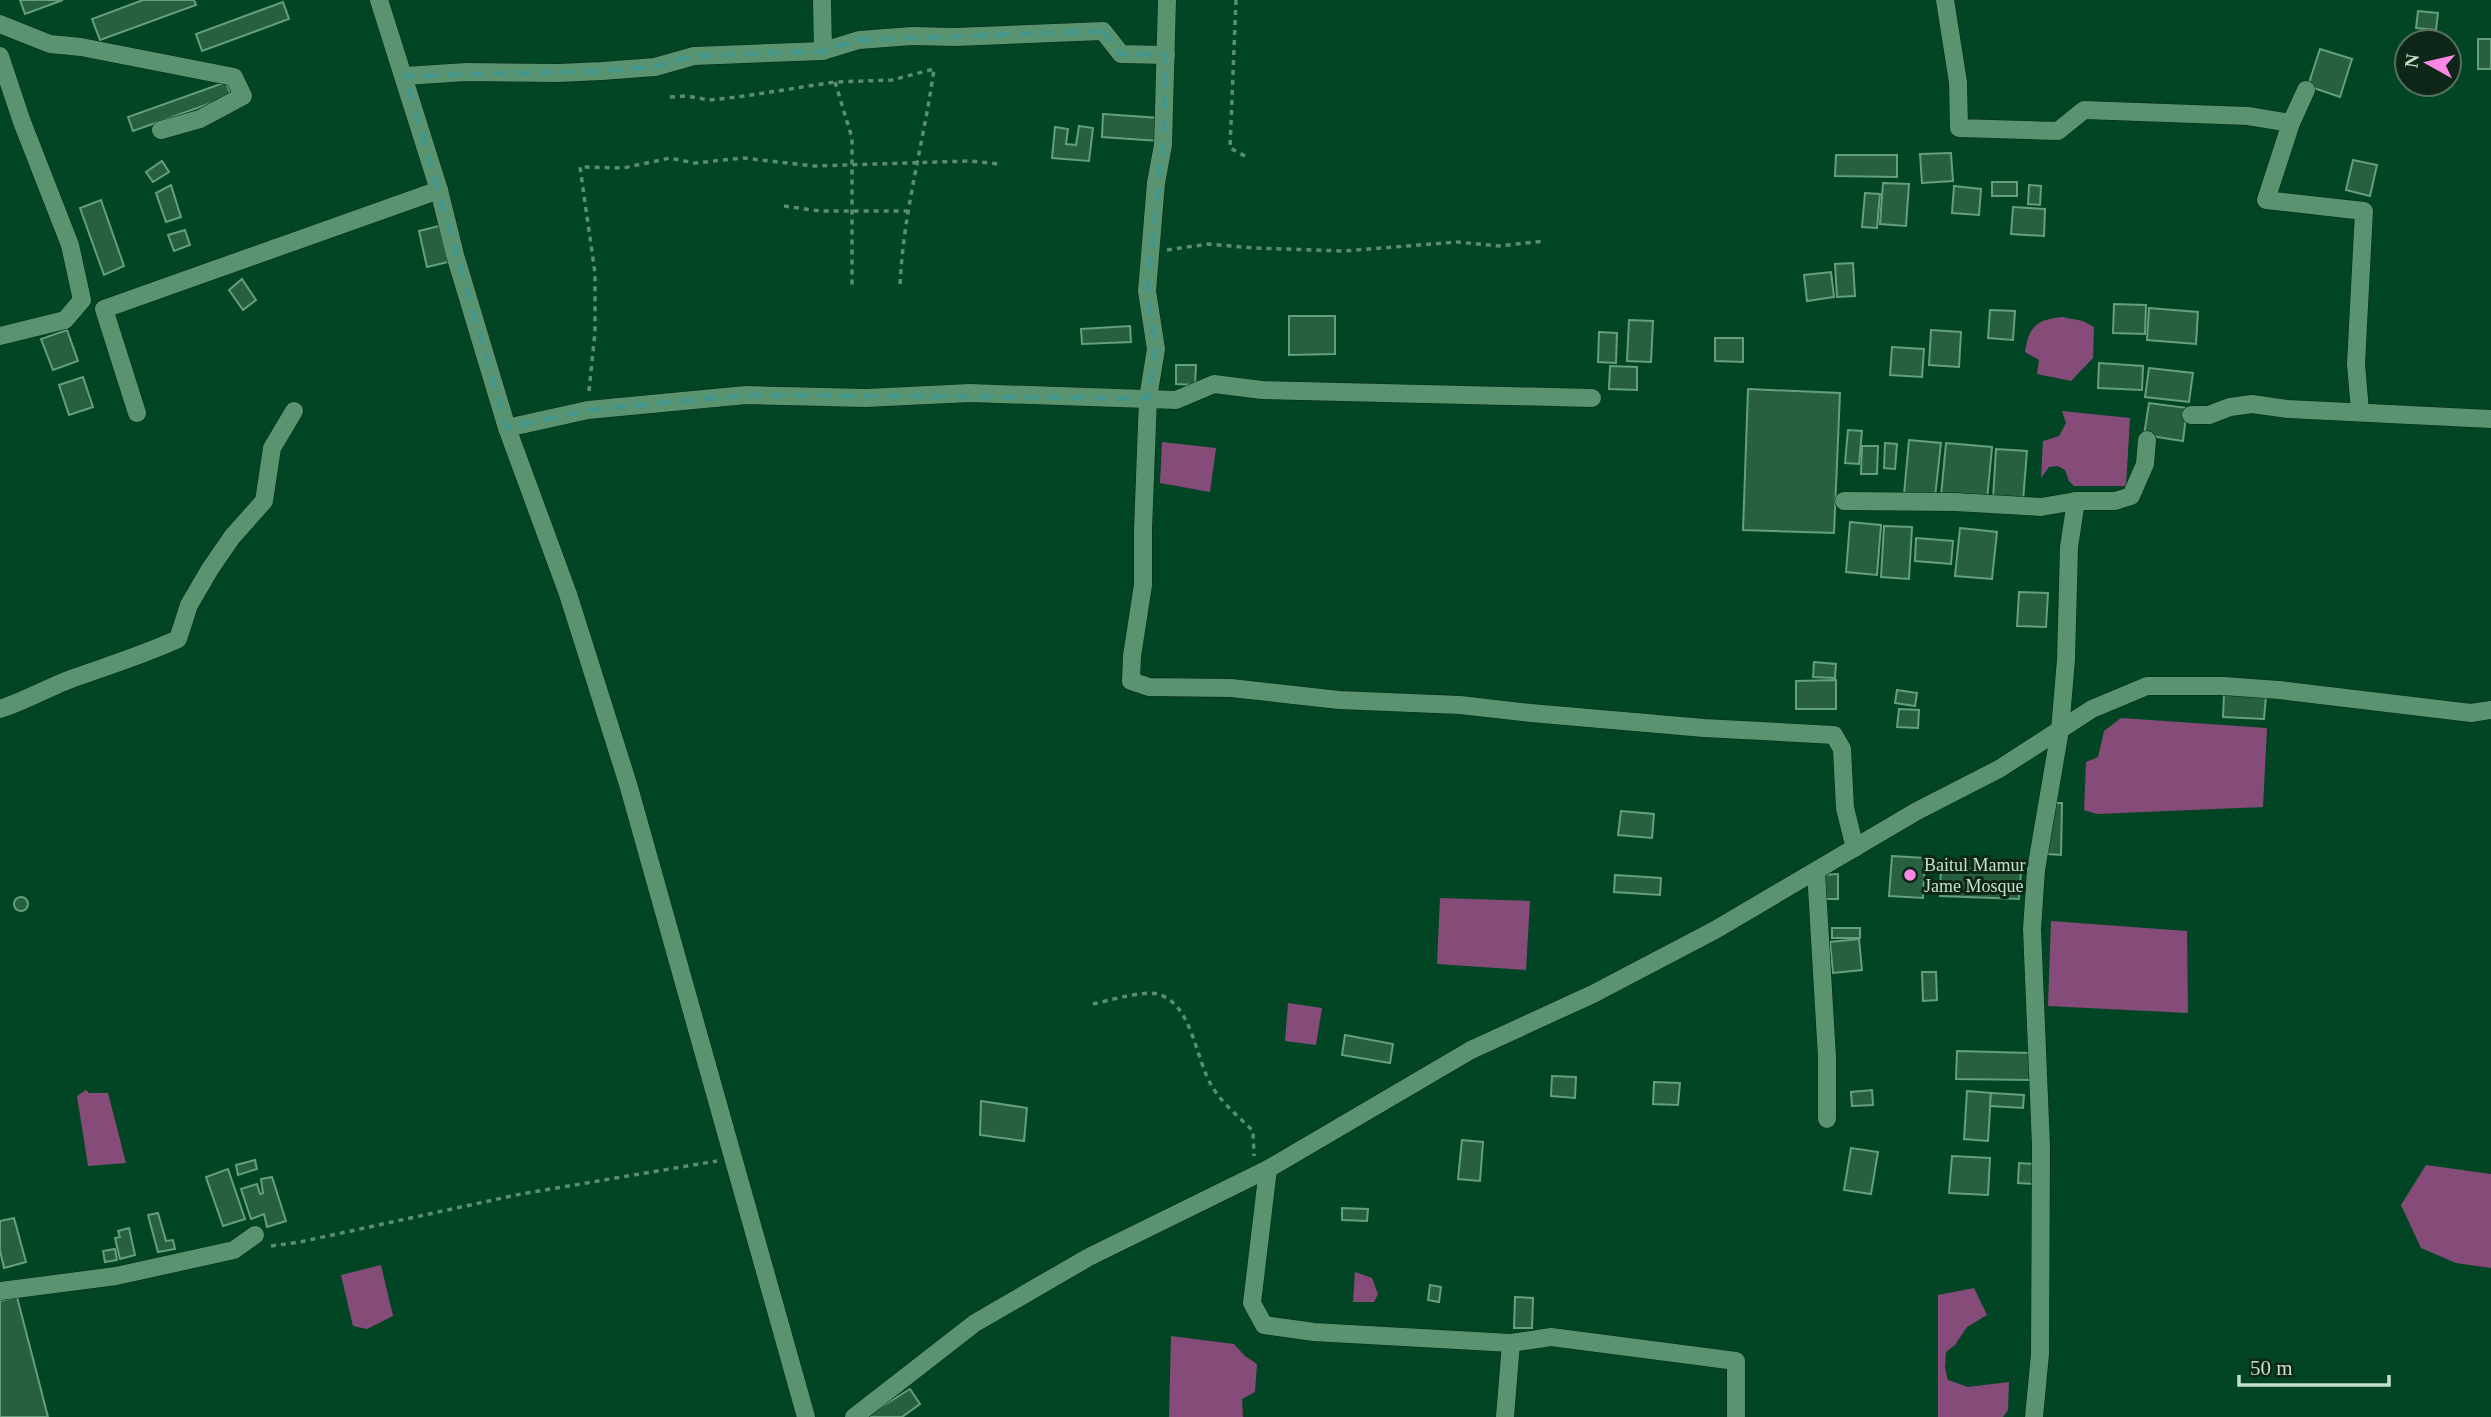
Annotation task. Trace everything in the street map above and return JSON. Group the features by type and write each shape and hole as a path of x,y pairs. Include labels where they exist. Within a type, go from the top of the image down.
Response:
{"street":[{"path":"379,0 405,76 507,428 568,594 628,784 806,1417"},
{"path":"822,0 823,51"},
{"path":"1167,0 1163,145 1156,183 1147,291 1156,349 1148,398 1143,585 1132,656 1132,681 1149,687 1231,688 1339,700 1460,705 1704,728 1834,735 1842,750 1845,808 1855,848"},
{"path":"1945,0 1958,82 1959,128 2058,131 2084,110 2248,116 2291,123"},
{"path":"0,24 50,44 81,47 234,77 243,96 200,119 161,130"},
{"path":"405,76 477,72 558,73 655,67 694,56 823,51 859,40 912,36 955,37 1103,31 1121,54 1166,55"},
{"path":"0,56 22,122 70,245 82,300 65,320 0,336"},
{"path":"2306,90 2291,123 2266,200 2364,211 2356,364 2360,411"},
{"path":"137,413 104,309 439,190"},
{"path":"507,428 588,410 746,395 866,398 970,393 1176,400 1214,384 1262,390 1592,398"},
{"path":"2191,415 2209,415 2230,407 2252,404 2288,409 2491,419"},
{"path":"0,709 55,685 178,639 189,605 211,569 232,537 264,501 272,448 294,411"},
{"path":"1844,501 1955,502 2040,507 2076,501 2115,501 2131,496 2145,464 2147,440"},
{"path":"2034,1417 2040,1354 2041,1146 2032,929 2036,870 2060,730 2066,660 2069,547 2076,501"},
{"path":"855,1417 975,1322 1089,1257 1261,1172 1471,1051 1593,994 1715,930 1917,811 1999,769 2092,709 2147,686 2223,686 2471,713 2491,710"},
{"path":"1816,871 1827,1057 1827,1119"},
{"path":"1261,1172 1252,1303 1264,1325 1314,1332 1511,1343 1551,1337 1736,1361 1736,1417"},
{"path":"0,1292 116,1276 234,1250 255,1235"},
{"path":"1505,1417 1511,1343"}],"path":[{"path":"1236,0 1230,148 1245,156"},
{"path":"670,97 687,96 709,100 738,97 835,82 892,80 934,69 907,211 901,252 900,286"},
{"path":"835,82 852,138 852,286"},
{"path":"588,410 595,332 595,273 580,167 623,168 670,158 695,163 743,158 814,166 969,162 1001,164"},
{"path":"785,206 820,211 907,211"},
{"path":"1151,250 1173,251 1208,244 1344,251 1457,242 1498,246 1545,241"},
{"path":"1093,1004 1156,993 1177,1005 1186,1020 1202,1070 1214,1091 1253,1132 1261,1172"},
{"path":"234,1250 300,1242 521,1194 733,1158"}],"highlighted area":[{"path":"1103,31 1121,54 1166,55 1163,145 1147,291 1156,349 1148,398 746,395 588,410 507,428 405,76 602,71 655,67 694,56 823,51 859,40 1051,32"}],"shaded area":[{"path":"2062,317 2083,321 2094,327 2093,358 2071,381 2037,374 2039,360 2025,352 2035,326 2046,320"},
{"path":"2062,411 2130,418 2126,486 2074,486 2065,470 2058,466 2049,467 2041,478 2043,441 2059,436 2066,423"},
{"path":"1162,442 1216,448 1210,492 1160,483"},
{"path":"2121,718 2267,728 2263,807 2097,814 2084,810 2086,762 2098,757 2104,731"},
{"path":"1440,898 1530,901 1526,970 1437,964"},
{"path":"2051,921 2187,931 2188,1013 2048,1006"},
{"path":"1288,1003 1322,1008 1316,1045 1285,1041"},
{"path":"86,1090 89,1093 108,1093 126,1163 88,1166 77,1096"},
{"path":"2426,1165 2491,1174 2491,1268 2456,1263 2421,1248 2401,1205"},
{"path":"381,1265 393,1316 367,1329 353,1326 341,1275"},
{"path":"1355,1272 1372,1278 1378,1294 1374,1302 1353,1302"},
{"path":"1974,1288 1987,1315 1967,1327 1955,1345 1946,1352 1945,1368 1948,1380 1968,1387 2009,1382 2008,1410 2003,1417 1938,1417 1938,1295"},
{"path":"1171,1336 1234,1344 1257,1364 1255,1392 1242,1399 1243,1417 1169,1417"}],"building":[{"path":"20,0 63,0 25,14"},
{"path":"143,0 194,0 196,5 100,40 92,19"},
{"path":"283,2 289,19 202,51 196,34"},
{"path":"2418,11 2438,13 2436,28 2416,28"},
{"path":"2478,39 2491,39 2491,69 2478,69"},
{"path":"2320,49 2352,59 2340,97 2308,86"},
{"path":"226,82 231,96 133,131 128,117"},
{"path":"1103,114 1160,118 1159,141 1102,137"},
{"path":"1079,126 1093,128 1089,161 1052,158 1055,127 1068,129 1066,144 1076,145"},
{"path":"1951,153 1953,181 1922,183 1920,154"},
{"path":"1836,155 1897,155 1897,177 1835,176"},
{"path":"2353,160 2377,165 2370,196 2346,190"},
{"path":"162,161 169,172 153,182 146,172"},
{"path":"1992,182 2017,182 2017,196 1992,196"},
{"path":"1883,183 1909,184 1906,226 1880,224"},
{"path":"171,185 181,217 166,222 156,193"},
{"path":"2029,185 2041,186 2040,205 2028,204"},
{"path":"1954,186 1981,189 1979,215 1952,213"},
{"path":"1865,193 1880,194 1877,228 1862,227"},
{"path":"101,200 124,266 104,275 80,208"},
{"path":"2013,207 2045,209 2044,236 2011,234"},
{"path":"439,226 448,262 427,267 419,231"},
{"path":"185,230 190,245 174,251 168,235"},
{"path":"1853,263 1855,296 1837,297 1835,264"},
{"path":"1831,272 1834,297 1807,301 1804,275"},
{"path":"242,279 256,300 243,310 229,290"},
{"path":"2114,304 2146,305 2145,334 2113,333"},
{"path":"2149,308 2198,312 2196,344 2147,340"},
{"path":"1990,310 2015,311 2013,340 1988,338"},
{"path":"1289,316 1335,316 1335,354 1289,355"},
{"path":"1629,320 1653,321 1651,362 1627,361"},
{"path":"1130,326 1131,342 1082,344 1081,329"},
{"path":"67,330 78,361 53,370 41,339"},
{"path":"1931,330 1961,332 1959,367 1929,365"},
{"path":"1599,332 1617,333 1616,363 1598,362"},
{"path":"1715,338 1743,338 1743,362 1715,361"},
{"path":"1892,347 1924,349 1922,377 1890,375"},
{"path":"2099,363 2143,366 2142,390 2098,388"},
{"path":"1176,365 1196,365 1195,385 1176,384"},
{"path":"1610,366 1637,367 1637,390 1609,389"},
{"path":"2149,368 2193,373 2189,402 2145,397"},
{"path":"83,377 93,407 69,415 59,385"},
{"path":"1748,389 1840,393 1834,533 1743,530"},
{"path":"2149,403 2187,408 2183,441 2144,435"},
{"path":"1848,430 1862,431 1859,464 1845,463"},
{"path":"1909,440 1941,443 1935,497 1904,494"},
{"path":"1885,443 1897,444 1895,469 1884,468"},
{"path":"1946,443 1992,447 1987,500 1941,496"},
{"path":"1862,446 1878,446 1877,474 1861,474"},
{"path":"1996,449 2027,451 2023,501 1993,499"},
{"path":"1850,522 1881,525 1877,575 1846,572"},
{"path":"1884,526 1912,527 1909,579 1881,577"},
{"path":"1960,528 1997,532 1992,579 1955,576"},
{"path":"1916,538 1953,541 1951,564 1915,561"},
{"path":"2019,592 2048,593 2046,627 2017,626"},
{"path":"1814,662 1836,664 1835,678 1813,677"},
{"path":"1836,680 1836,709 1796,709 1796,681"},
{"path":"1897,690 1917,693 1915,706 1895,703"},
{"path":"2224,694 2266,696 2264,719 2223,717"},
{"path":"1899,709 1919,710 1918,728 1897,727"},
{"path":"2050,803 2062,803 2061,855 2048,854"},
{"path":"1621,811 1654,814 1652,838 1618,835"},
{"path":"1892,856 1925,858 1923,898 1889,896"},
{"path":"1941,868 2021,871 2019,899 1940,896"},
{"path":"1838,874 1838,899 1823,899 1822,875"},
{"path":"1615,875 1661,878 1660,895 1614,892"},
{"path":"21,897 26,899 26,909 21,911 16,909 14,904 16,899"},
{"path":"1832,928 1860,928 1860,938 1832,938"},
{"path":"1859,939 1862,970 1833,973 1830,942"},
{"path":"1922,972 1936,972 1937,1000 1923,1001"},
{"path":"1345,1035 1393,1044 1390,1063 1342,1055"},
{"path":"1957,1051 2031,1053 2030,1080 1956,1079"},
{"path":"1552,1076 1576,1077 1575,1098 1551,1096"},
{"path":"1654,1082 1680,1083 1678,1105 1653,1104"},
{"path":"1872,1090 1873,1105 1852,1106 1851,1092"},
{"path":"1967,1091 1991,1093 1988,1141 1964,1139"},
{"path":"1991,1093 2024,1095 2023,1108 1990,1106"},
{"path":"981,1101 1027,1108 1024,1141 980,1135"},
{"path":"1462,1140 1483,1142 1480,1181 1458,1179"},
{"path":"1851,1148 1878,1152 1871,1194 1844,1190"},
{"path":"1952,1156 1990,1158 1988,1195 1949,1193"},
{"path":"255,1160 257,1169 238,1175 236,1165"},
{"path":"2019,1163 2035,1164 2034,1184 2018,1183"},
{"path":"228,1169 245,1219 223,1226 206,1177"},
{"path":"272,1177 286,1221 267,1227 264,1214 251,1219 241,1189 257,1184 260,1194 263,1193 261,1179"},
{"path":"1342,1208 1368,1209 1367,1221 1342,1220"},
{"path":"158,1213 166,1241 173,1240 175,1249 158,1252 148,1215"},
{"path":"14,1218 26,1262 4,1268 0,1251 0,1221"},
{"path":"129,1228 135,1255 120,1259 115,1238 120,1237 118,1231"},
{"path":"115,1249 117,1260 105,1262 103,1251"},
{"path":"1430,1285 1441,1287 1439,1302 1428,1300"},
{"path":"17,1297 48,1417 0,1417 0,1301"},
{"path":"1515,1297 1533,1298 1532,1328 1514,1328"},
{"path":"910,1389 920,1404 902,1417 865,1417"}],"place":[{"name":"Baitul Mamur Jame Mosque","path":"1910,875"}]}
